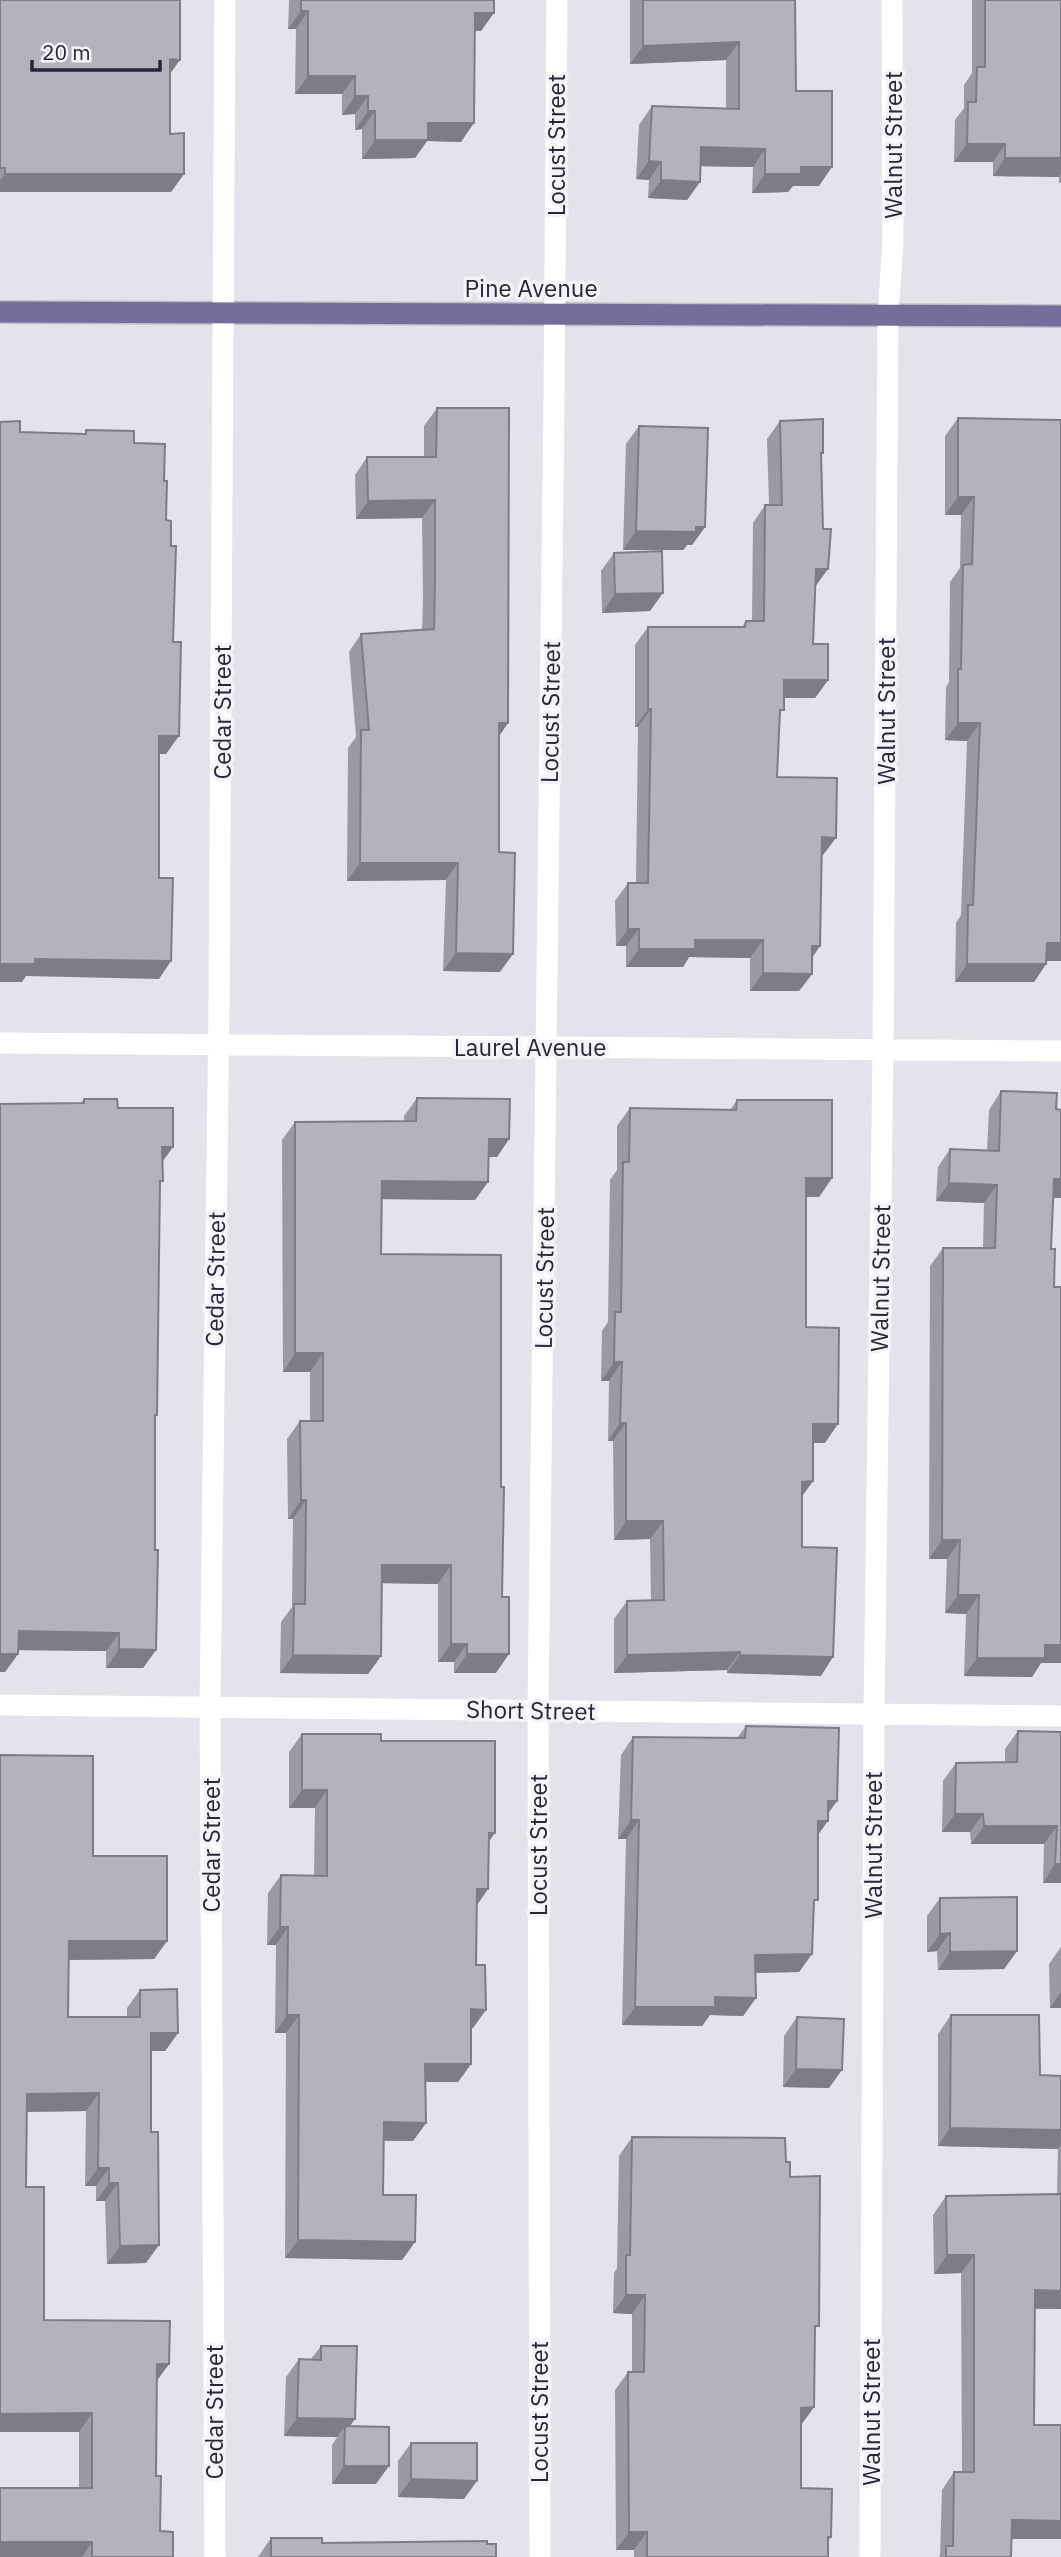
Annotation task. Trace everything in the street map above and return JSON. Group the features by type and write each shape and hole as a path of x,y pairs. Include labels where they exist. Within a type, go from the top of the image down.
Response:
{"main road":[{"name":"Pine Avenue","path":"0,312 1061,317"}],"street":[{"name":"Cedar Street","path":"215,2557 210,1707 219,1045 225,0"},
{"name":"Locust Street","path":"540,2557 538,1710 555,315 556,0"},
{"name":"Walnut Street","path":"870,2557 874,1713 883,1051 888,316 893,241 892,0"},
{"name":"Laurel Avenue","path":"0,1043 1061,1051"},
{"name":"Short Street","path":"0,1705 1061,1716"}],"building":[{"path":"0,0 180,0 180,60 170,59 170,134 184,133 184,174 5,174 5,168 0,168"},
{"path":"301,0 494,0 494,13 475,13 474,123 428,123 428,140 375,140 375,111 368,111 368,96 355,96 355,76 308,76 308,11 301,11"},
{"path":"643,0 795,0 796,91 832,91 832,167 801,167 801,174 765,174 765,149 701,147 700,182 661,180 661,162 649,161 652,106 739,109 739,42 643,46"},
{"path":"985,0 1061,0 1061,158 1005,158 1005,144 967,144 968,102 976,102 977,67 985,67"},
{"path":"437,408 509,408 508,723 499,723 499,852 515,853 513,954 456,953 458,863 360,863 361,730 369,730 361,634 434,629 435,581 435,500 368,501 367,457 436,457"},
{"path":"958,418 1061,420 1061,943 1047,943 1046,964 967,964 968,905 973,905 980,723 958,723 963,565 972,564 974,497 958,497"},
{"path":"823,419 823,529 831,529 828,569 816,569 813,644 828,644 828,680 784,680 784,710 780,710 777,777 837,778 836,838 822,837 820,946 812,946 812,974 763,973 763,940 695,940 695,949 639,949 639,929 628,929 628,883 648,883 651,709 648,709 648,627 745,627 746,621 764,621 765,505 782,505 780,421"},
{"path":"20,421 20,432 86,434 86,430 134,431 134,443 165,444 166,520 171,521 171,546 176,546 173,642 181,642 179,736 159,736 159,878 173,878 171,961 35,959 35,964 0,964 0,422"},
{"path":"639,426 708,428 705,527 696,527 696,532 636,531"},
{"path":"662,551 663,593 615,594 614,553"},
{"path":"1001,1091 1057,1093 1056,1109 1061,1110 1061,1179 1054,1179 1051,1249 1055,1249 1054,1287 1061,1287 1061,1645 1045,1645 1045,1658 977,1658 979,1595 958,1595 960,1540 942,1540 943,1248 995,1248 997,1185 949,1183 950,1149 999,1151"},
{"path":"417,1098 510,1099 509,1139 489,1139 488,1182 382,1181 381,1254 501,1255 501,1487 504,1487 502,1597 509,1597 509,1654 467,1654 467,1644 451,1644 451,1565 382,1565 381,1656 293,1655 294,1604 305,1604 306,1500 301,1500 300,1421 323,1421 323,1353 295,1353 295,1122 416,1121"},
{"path":"84,1099 117,1099 118,1108 173,1108 173,1147 162,1147 163,1181 160,1181 155,1415 155,1550 158,1550 156,1650 119,1649 119,1633 19,1631 18,1654 0,1654 0,1104 84,1103"},
{"path":"737,1100 832,1100 832,1178 806,1178 806,1327 839,1328 838,1424 813,1424 813,1481 802,1482 802,1547 837,1548 833,1657 740,1655 740,1652 627,1655 627,1601 664,1600 663,1521 626,1521 626,1423 620,1423 622,1362 614,1362 615,1312 621,1312 623,1162 629,1162 630,1108 736,1110"},
{"path":"746,1726 839,1728 837,1801 828,1801 828,1821 818,1821 818,1900 814,1900 812,1954 755,1955 756,1998 715,1997 715,2007 635,2007 639,1820 631,1820 633,1737 745,1738"},
{"path":"1018,1731 1061,1732 1061,1864 1055,1864 1057,1826 984,1826 983,1814 955,1814 956,1763 1017,1762"},
{"path":"302,1734 381,1734 381,1741 495,1741 495,1833 489,1833 488,1889 477,1889 476,1965 485,1965 486,2010 471,2009 471,2064 425,2064 426,2123 384,2122 383,2195 416,2195 415,2242 298,2240 299,2015 287,2015 288,1927 280,1927 281,1875 327,1876 327,1790 302,1790"},
{"path":"0,1755 93,1756 93,1856 167,1856 167,1941 69,1941 68,2017 140,2017 140,1990 177,1989 178,2033 151,2033 151,2132 158,2132 159,2245 120,2246 118,2183 109,2183 109,2168 98,2168 99,2093 27,2094 26,2187 44,2187 44,2320 170,2321 169,2364 157,2364 156,2476 161,2476 160,2531 173,2532 173,2557 92,2557 92,2542 0,2542 0,2488 92,2488 92,2413 0,2414"},
{"path":"1017,1897 1017,1951 950,1952 950,1933 940,1934 940,1898"},
{"path":"951,2015 1039,2015 1040,2075 1061,2076 1061,2130 950,2128"},
{"path":"797,2017 844,2019 842,2070 796,2069"},
{"path":"632,2137 785,2138 790,2177 820,2176 819,2326 815,2326 814,2407 801,2408 801,2488 832,2489 828,2557 647,2557 647,2532 629,2532 628,2372 644,2372 645,2295 626,2295 626,2255 630,2255"},
{"path":"1061,2194 1061,2291 1035,2290 1034,2425 1061,2425 1061,2521 1012,2520 1011,2557 946,2557 946,2546 953,2546 954,2472 974,2472 974,2255 947,2255 946,2196"},
{"path":"321,2346 357,2346 355,2419 297,2418 299,2359 321,2360"},
{"path":"345,2426 389,2427 389,2466 344,2466"},
{"path":"411,2443 477,2443 477,2481 411,2479"},
{"path":"271,2538 322,2538 322,2543 487,2541 487,2544 496,2544 496,2557 271,2557"}]}
